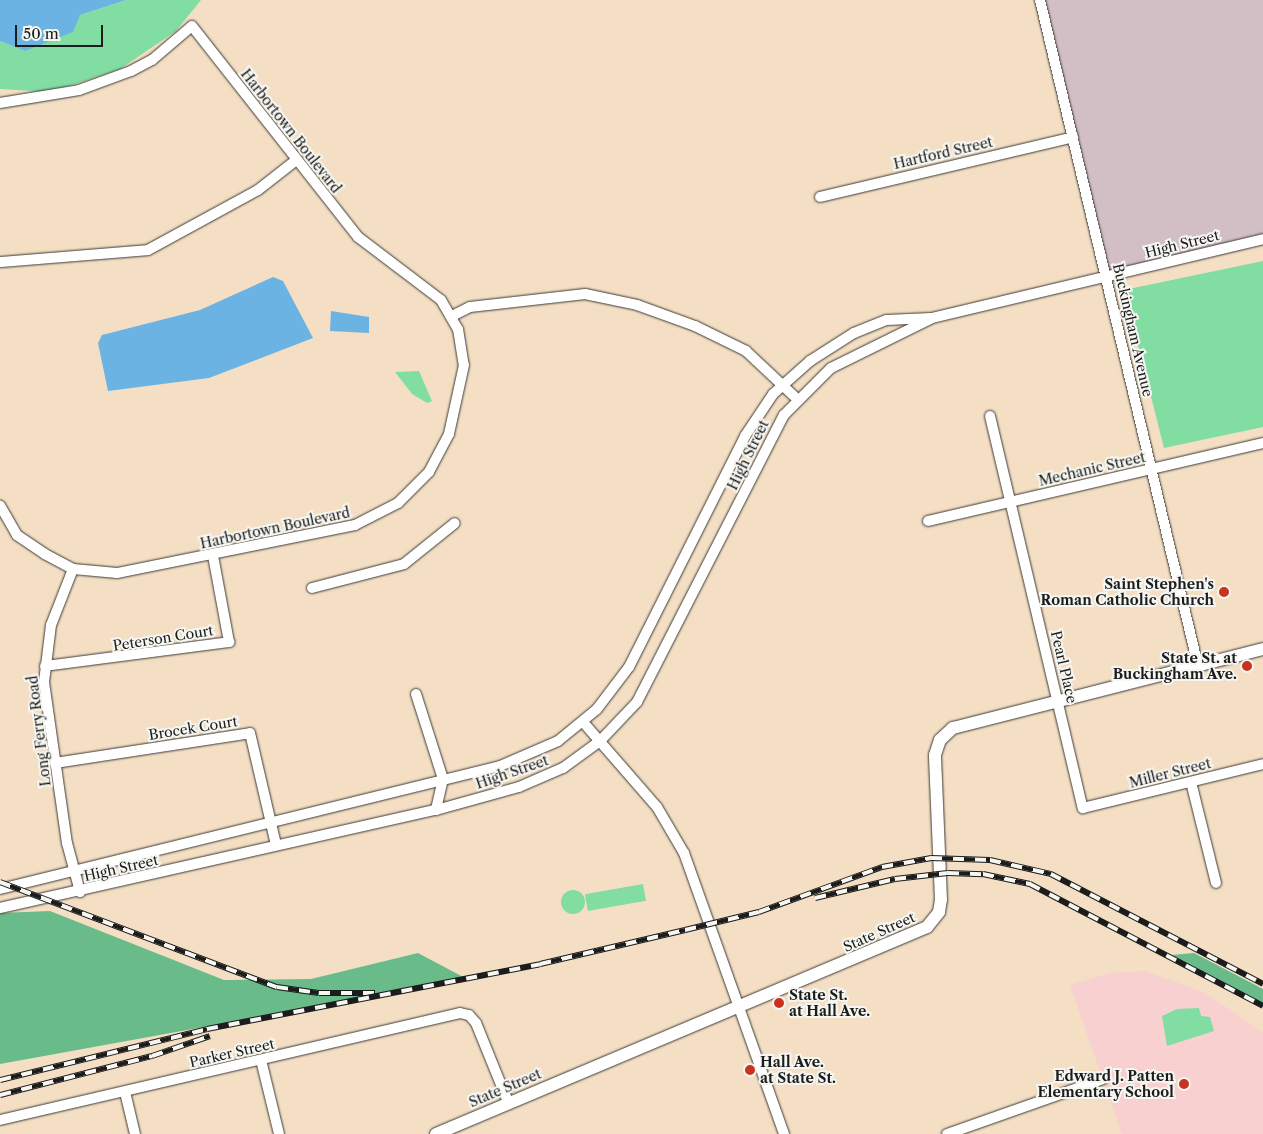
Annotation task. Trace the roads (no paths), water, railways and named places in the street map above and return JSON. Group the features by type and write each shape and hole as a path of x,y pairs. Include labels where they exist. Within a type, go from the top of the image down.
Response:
{"street":[{"name":"Buckingham Avenue","path":"1040,0 1198,666"},
{"name":"Harbortown Boulevard","path":"0,104 79,90 131,71 152,60 192,26 296,161 358,237 425,284 452,316 464,353 461,390 444,447 414,489 384,512 355,525 135,572 73,569 17,535 0,505"},
{"name":"Hartford Street","path":"820,197 1073,136"},
{"path":"0,262 148,250 258,190 296,161"},
{"name":"High Street","path":"0,908 80,892 276,845 436,810 542,778 600,741 648,685 780,422 796,398 851,354 932,318 1263,239"},
{"path":"452,316 470,307 585,294 637,305 708,331 756,358 796,398"},
{"name":"High Street","path":"0,889 270,820 443,779 532,754 583,722 629,667 748,431 783,384 820,353 865,328 899,318 932,318"},
{"name":"Pearl Place","path":"990,416 1083,808"},
{"name":"Mechanic Street","path":"928,522 1263,442"},
{"path":"312,588 404,564 455,523"},
{"name":"Peterson Court","path":"45,666 229,642 213,556"},
{"name":"Long Ferry Road","path":"73,569 51,625 45,666 55,762 74,870 80,892"},
{"name":"State Street","path":"436,1134 508,1102 740,1008 914,934 932,922 942,900 934,772 940,740 966,722 1263,649"},
{"path":"416,694 443,779 436,810"},
{"path":"583,722 657,807 678,840 784,1134"},
{"name":"Brocek Court","path":"55,762 250,733 276,845"},
{"name":"Miller Street","path":"1083,808 1263,764"},
{"path":"1191,782 1216,883"},
{"name":"Parker Street","path":"0,1120 460,1013 469,1014 508,1102"},
{"path":"262,1060 278,1134"},
{"path":"947,1134 1103,1079"},
{"path":"125,1092 135,1134"}],"water":[{"path":"0,0 126,0 80,15 73,32 25,51 0,41"},
{"path":"273,277 283,281 313,338 209,378 108,391 98,343 102,335 200,310"},
{"path":"331,311 369,317 369,333 330,331"}],"railway":[{"path":"0,1080 207,1029 540,964 685,930 759,912 882,867 931,858 990,860 1051,874 1263,984"},
{"path":"815,898 895,879 948,873 983,874 1030,884 1263,1006"},
{"path":"0,882 277,987 319,993 375,993"},
{"path":"0,1095 152,1056 210,1036"}],"place":[{"name":"Saint Stephen's Roman Catholic Church","path":"1224,592"},
{"name":"State St. at Buckingham Ave.","path":"1247,666"},
{"name":"State St. at Hall Ave.","path":"779,1003"},
{"name":"Hall Ave. at State St.","path":"750,1070"},
{"name":"Edward J. Patten Elementary School","path":"1184,1084"}]}
